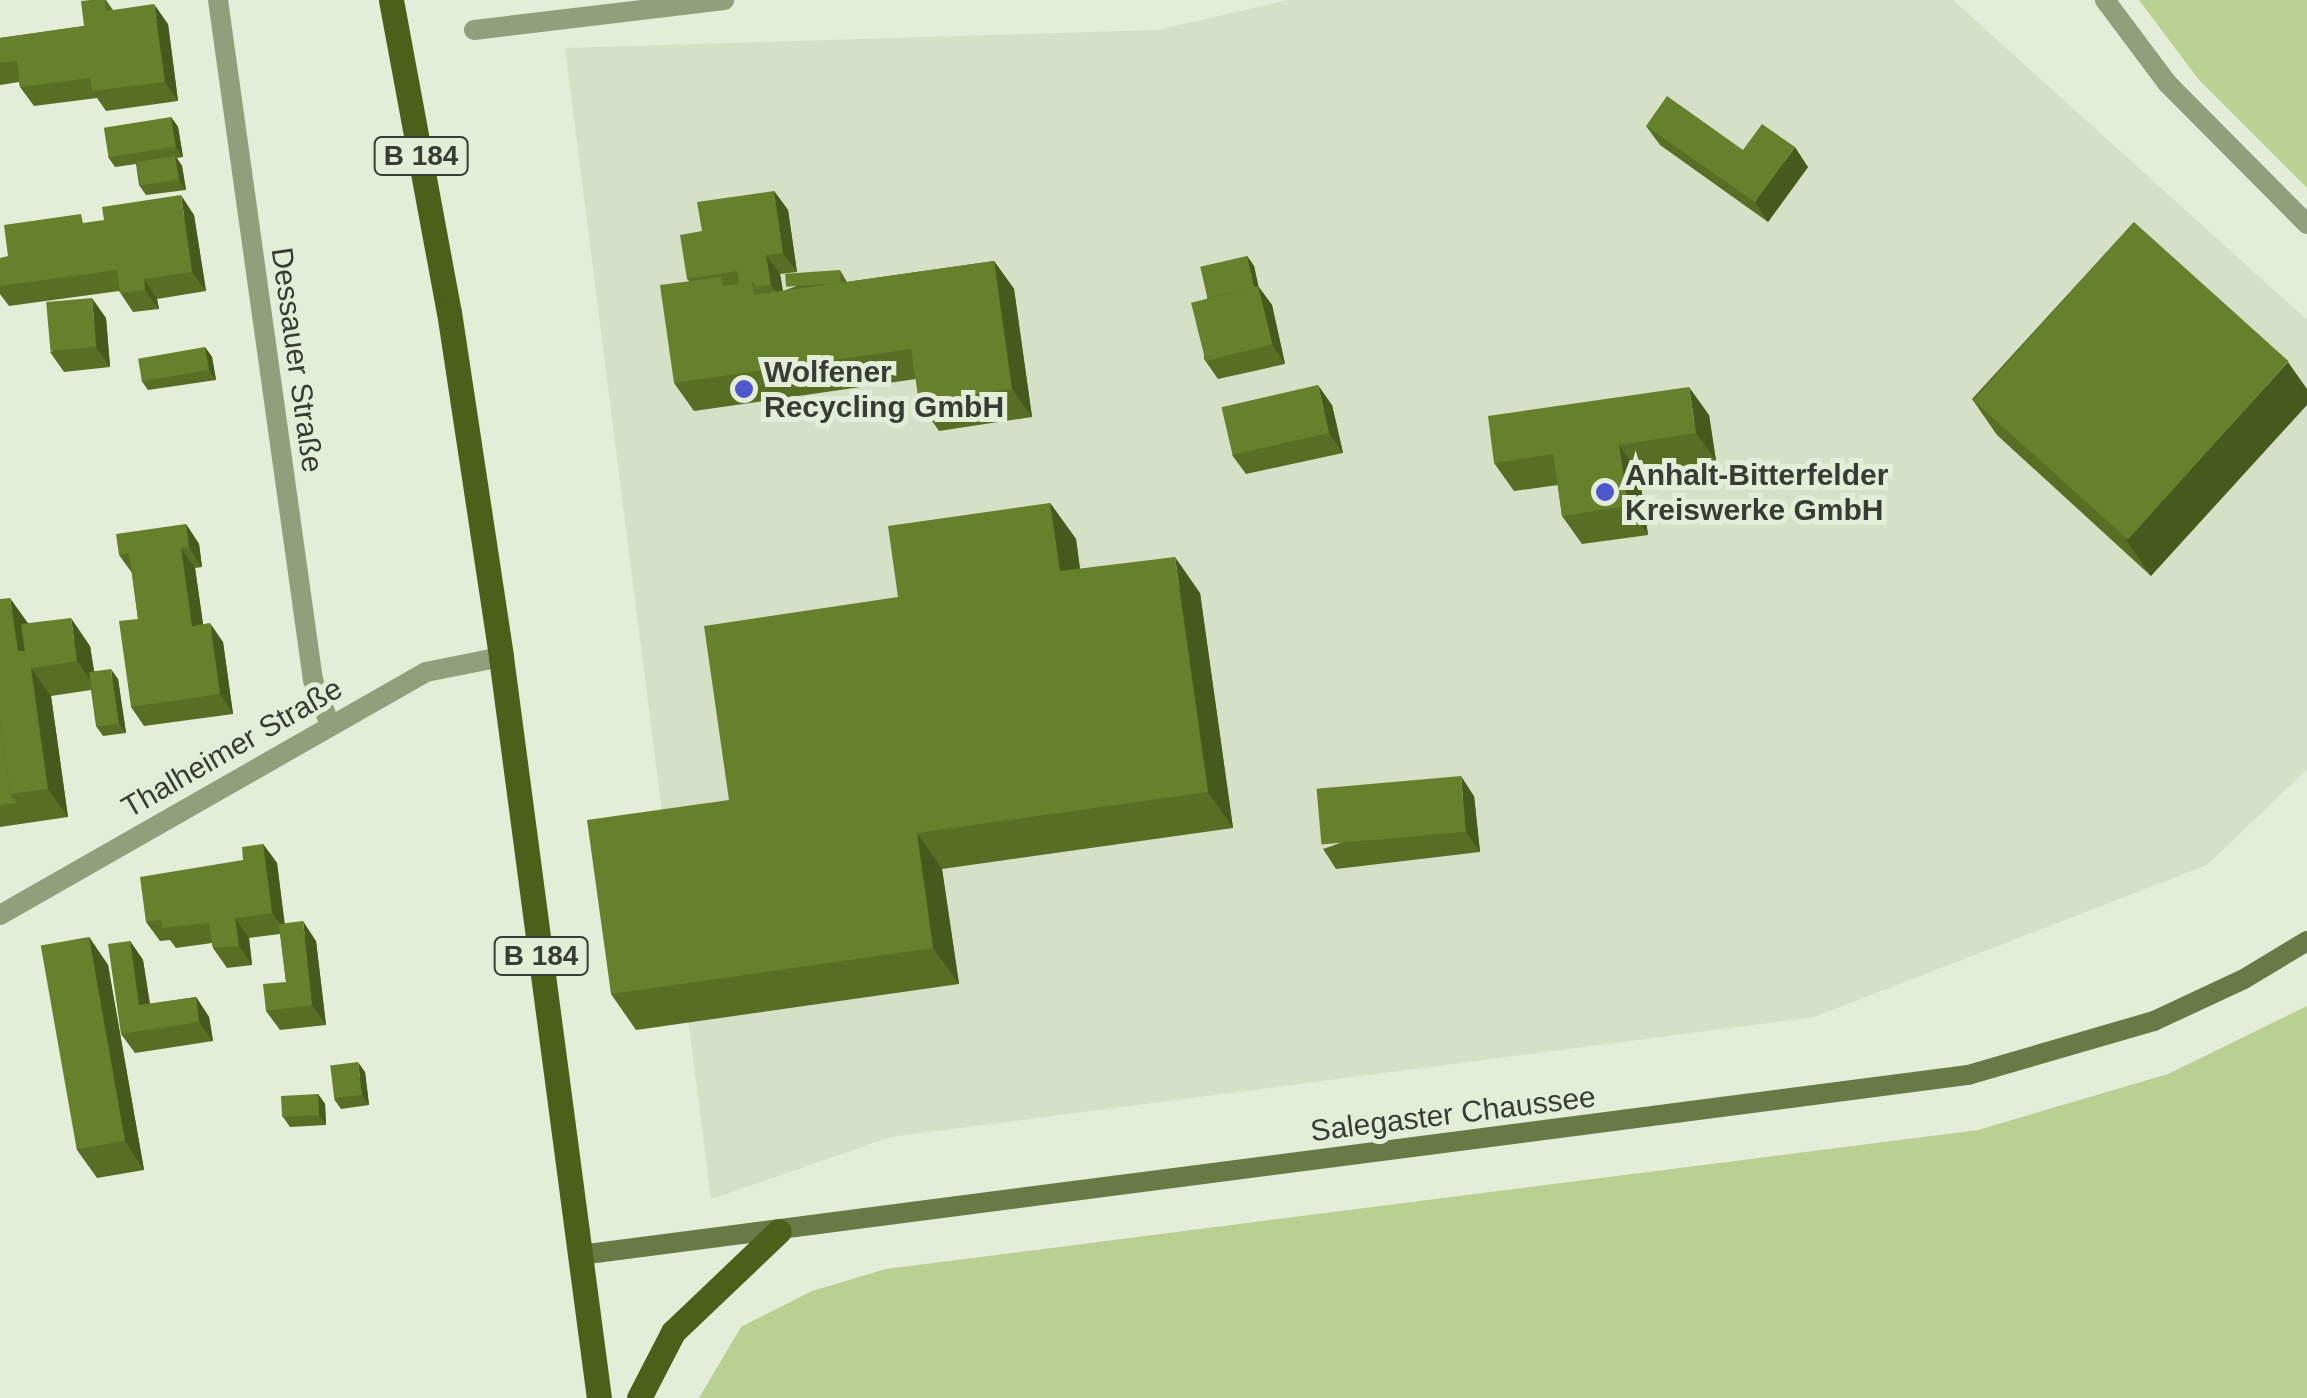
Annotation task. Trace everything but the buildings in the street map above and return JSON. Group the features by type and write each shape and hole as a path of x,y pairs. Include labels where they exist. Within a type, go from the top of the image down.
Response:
{"main road":[{"name":"B 184","path":"391,0 449,312 501,656 599,1398"},
{"name":"Salegaster Chaussee","path":"580,1255 1968,1075 2154,1021 2244,980 2307,941"},
{"path":"639,1398 673,1332 779,1231"}],"street":[{"name":"Dessauer Straße","path":"218,0 313,680 330,726"},
{"path":"474,30 585,8 724,0"},
{"path":"2105,0 2167,83 2307,224"},
{"name":"Thalheimer Straße","path":"0,915 426,672 501,656"}],"shaded area":[{"path":"1288,0 1953,0 2307,320 2307,769 2207,865 1814,1017 891,1137 711,1199 565,48 1157,30"}],"green space":[{"path":"2139,0 2307,0 2307,188 2199,80"},
{"path":"2307,1006 2307,1398 699,1398 741,1327 812,1291 886,1269 1978,1130 2168,1074"}],"place":[{"name":"Wolfener Recycling GmbH","path":"744,389"},
{"name":"Anhalt-Bitterfelder Kreiswerke GmbH","path":"1605,492"}]}
